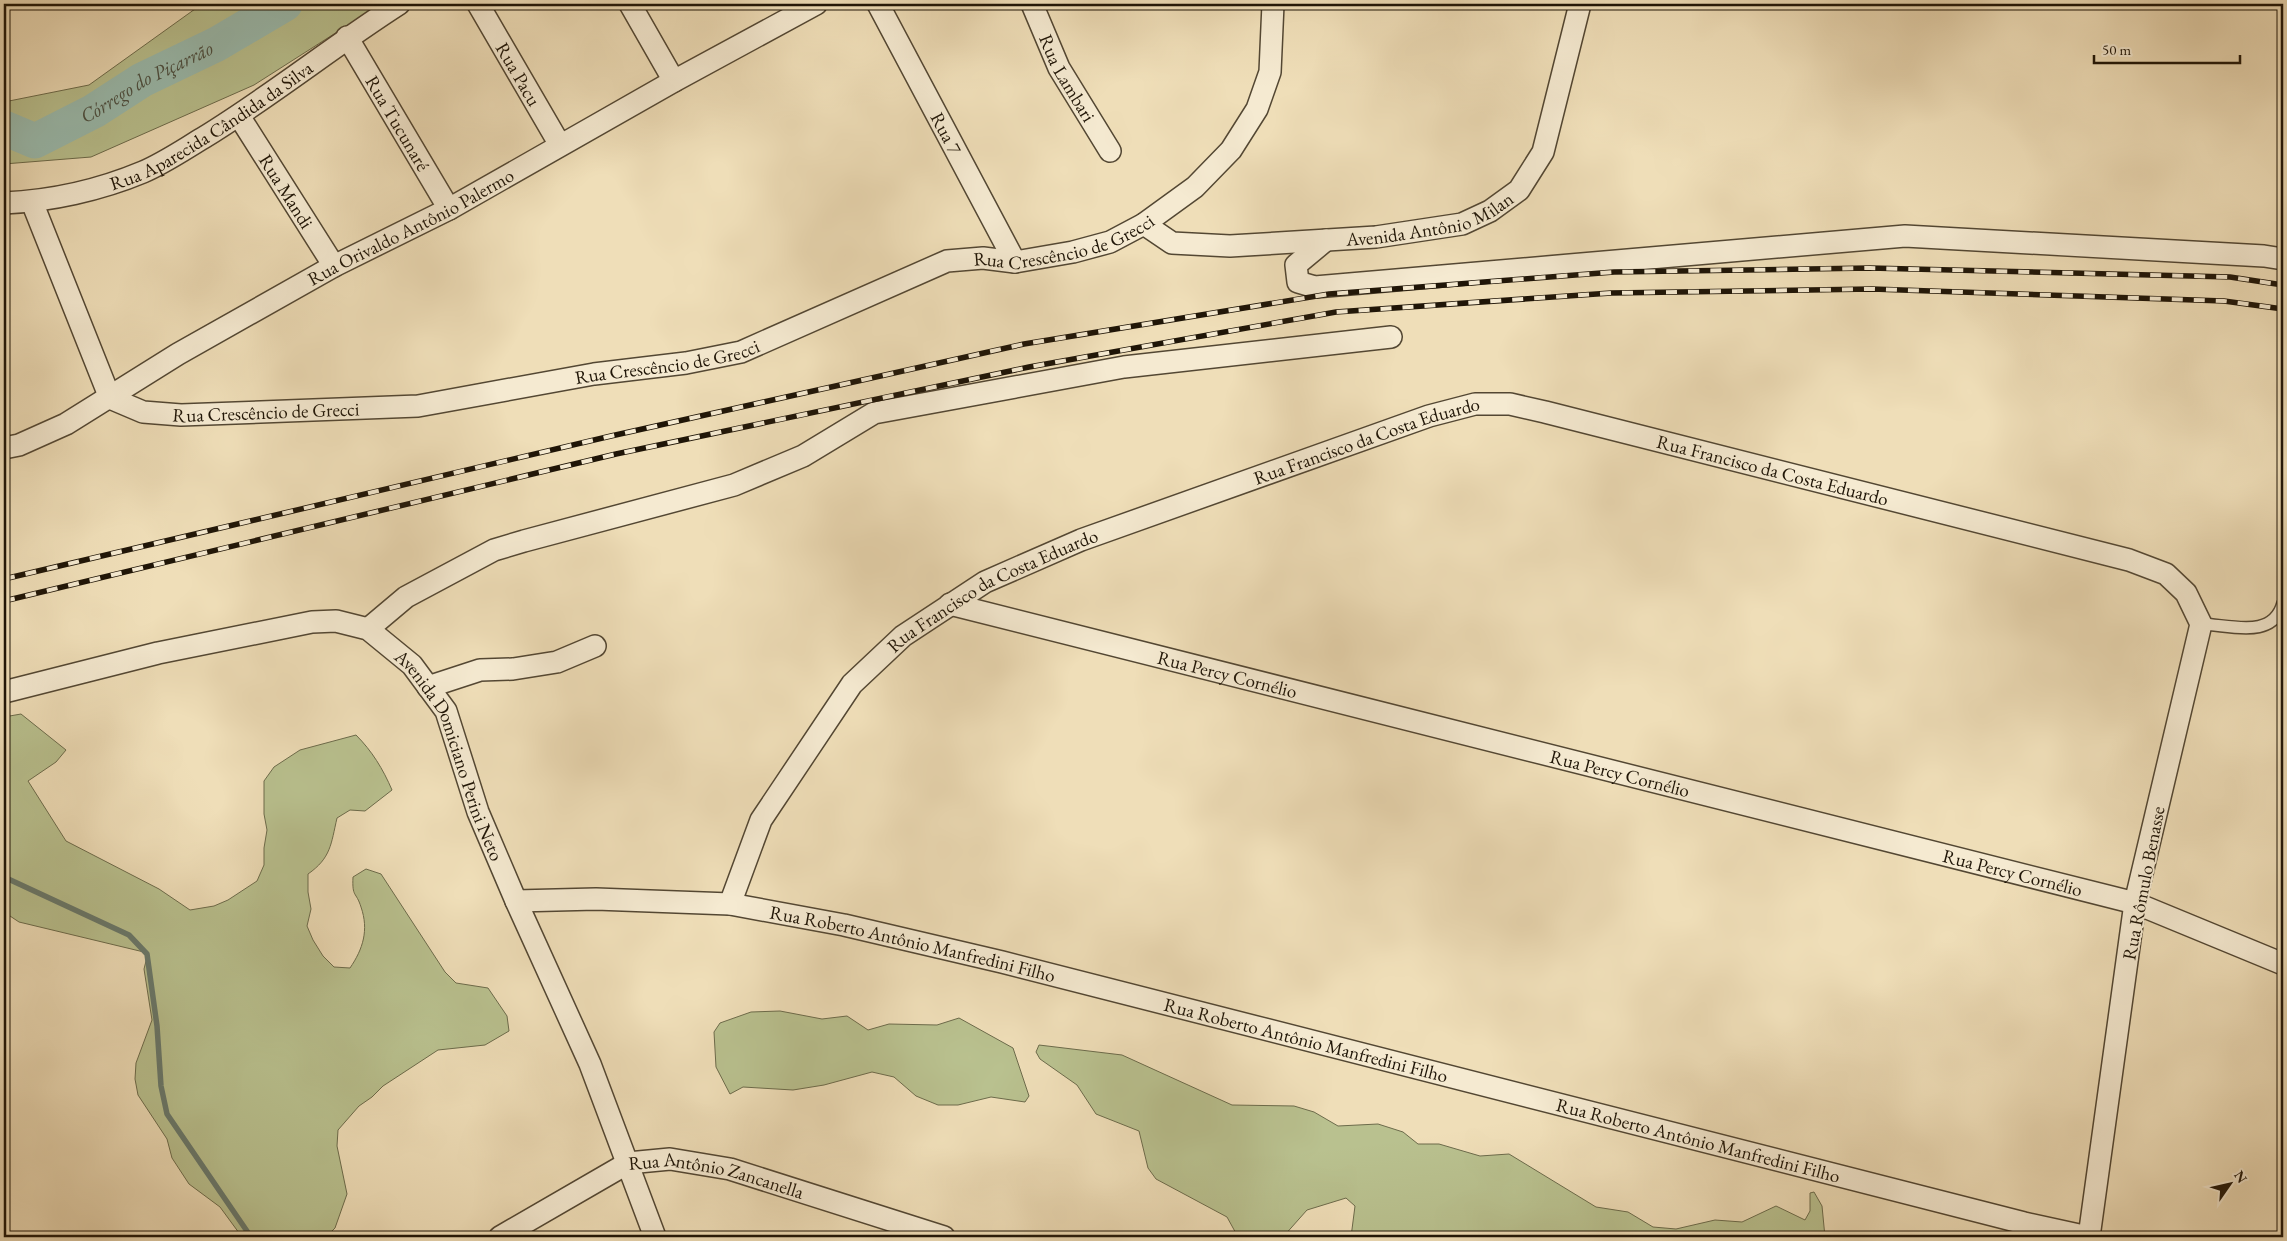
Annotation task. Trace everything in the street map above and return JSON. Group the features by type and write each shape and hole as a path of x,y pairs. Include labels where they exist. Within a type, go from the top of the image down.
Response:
{"street":[{"name":"Rua Aparecida Cândida da Silva","path":"4,203 32,202 103,186 144,171 238,116 347,37 399,4"},
{"name":"Rua Pacu","path":"478,4 560,145"},
{"path":"630,4 674,80"},
{"name":"Rua Orivaldo Antônio Palermo","path":"4,448 19,444 66,424 178,354 334,266 449,209 674,80 783,12 816,4"},
{"name":"Rua 7","path":"878,4 1016,262"},
{"name":"Rua Lambari","path":"1032,4 1059,68 1110,151"},
{"name":"Rua Crescêncio de Grecci","path":"110,398 143,412 181,415 418,406 594,374 686,363 741,352 948,261 982,258 1016,262 1073,252 1110,242 1144,224 1195,186 1231,150 1257,109 1270,72 1273,4"},
{"name":"Avenida Antônio Milan","path":"1144,224 1172,243 1230,246 1376,237 1462,224 1490,210 1519,190 1543,152 1580,4"},
{"name":"Rua Tucunaré","path":"347,37 449,209"},
{"name":"Rua Mandi","path":"238,116 334,266"},
{"path":"32,202 110,398"},
{"path":"1326,240 1296,265 1298,282 1315,287 1905,236 2264,256 2283,259"},
{"path":"368,629 406,597 494,550 524,540 734,485 803,456 874,413 1124,367 1391,337"},
{"name":"Rua Francisco da Costa Eduardo","path":"730,904 761,820 852,684 903,636 950,604 985,582 1081,540 1429,416 1475,404 1510,404 1545,412 2129,560 2166,574 2186,593 2202,624"},
{"name":"Rua Percy Cornélio","path":"950,604 2135,903 2283,964"},
{"name":"Avenida Domiciano Perini Neto","path":"4,692 158,653 312,622 336,621 368,629 412,665 446,711 478,812 516,902 590,1064 655,1237"},
{"name":"Rua Rômulo Benasse","path":"2089,1237 2135,903 2202,624"},
{"path":"428,687 480,670 513,669 557,662 595,646"},
{"name":"Rua Roberto Antônio Manfredini Filho","path":"516,902 596,899 730,904 844,925 1002,962 2014,1220 2089,1237"},
{"name":"Rua Antônio Zancanella","path":"500,1237 628,1164 670,1159 730,1169 944,1237"}],"lane":[{"path":"2202,624 2256,628 2266,626 2274,621 2280,613 2283,603"}],"green space":[{"path":"202,4 381,4 254,85 91,157 4,164 4,102 89,85"},
{"path":"21,714 66,750 56,762 28,781 66,841 159,889 190,910 214,906 228,900 257,881 264,865 267,830 264,814 264,781 274,767 300,750 356,735 367,747 381,768 392,790 365,811 350,810 337,818 326,856 308,874 308,892 311,909 307,926 313,940 323,956 334,967 350,968 358,954 364,931 363,915 354,892 353,877 366,869 381,874 445,972 456,983 488,988 507,1016 509,1031 485,1045 438,1050 383,1086 359,1106 338,1130 337,1146 347,1194 335,1228 326,1237 242,1237 220,1207 189,1184 172,1158 167,1139 138,1095 135,1079 136,1063 152,1020 144,969 148,953 19,922 4,912 4,717"},
{"path":"780,1011 822,1019 847,1016 868,1030 889,1024 937,1025 959,1018 1013,1048 1029,1096 1025,1102 991,1097 958,1105 938,1105 916,1096 894,1077 872,1072 824,1085 793,1090 743,1087 730,1094 716,1067 714,1032 720,1023 751,1012"},
{"path":"1039,1045 1122,1055 1232,1105 1294,1106 1314,1112 1338,1126 1378,1124 1403,1132 1418,1144 1439,1144 1480,1156 1509,1154 1596,1207 1628,1212 1653,1227 1676,1229 1715,1220 1742,1222 1776,1206 1805,1220 1810,1211 1810,1193 1814,1192 1822,1206 1825,1237 1351,1237 1355,1206 1346,1198 1307,1210 1283,1237 1238,1237 1227,1217 1156,1179 1148,1168 1139,1131 1096,1114 1077,1085 1040,1059 1036,1052"}],"waterway":[{"name":"Córrego do Piçarrão","path":"4,128 35,141 94,111 142,80 217,44 285,4"},
{"path":"4,877 129,935 147,954 157,1026 161,1086 167,1114 251,1237"}],"railway":[{"path":"4,579 611,436 1024,344 1329,294 1614,272 1870,268 2230,277 2283,285"},
{"path":"4,601 616,454 1029,367 1336,312 1611,293 1872,289 2224,301 2283,309"}]}
